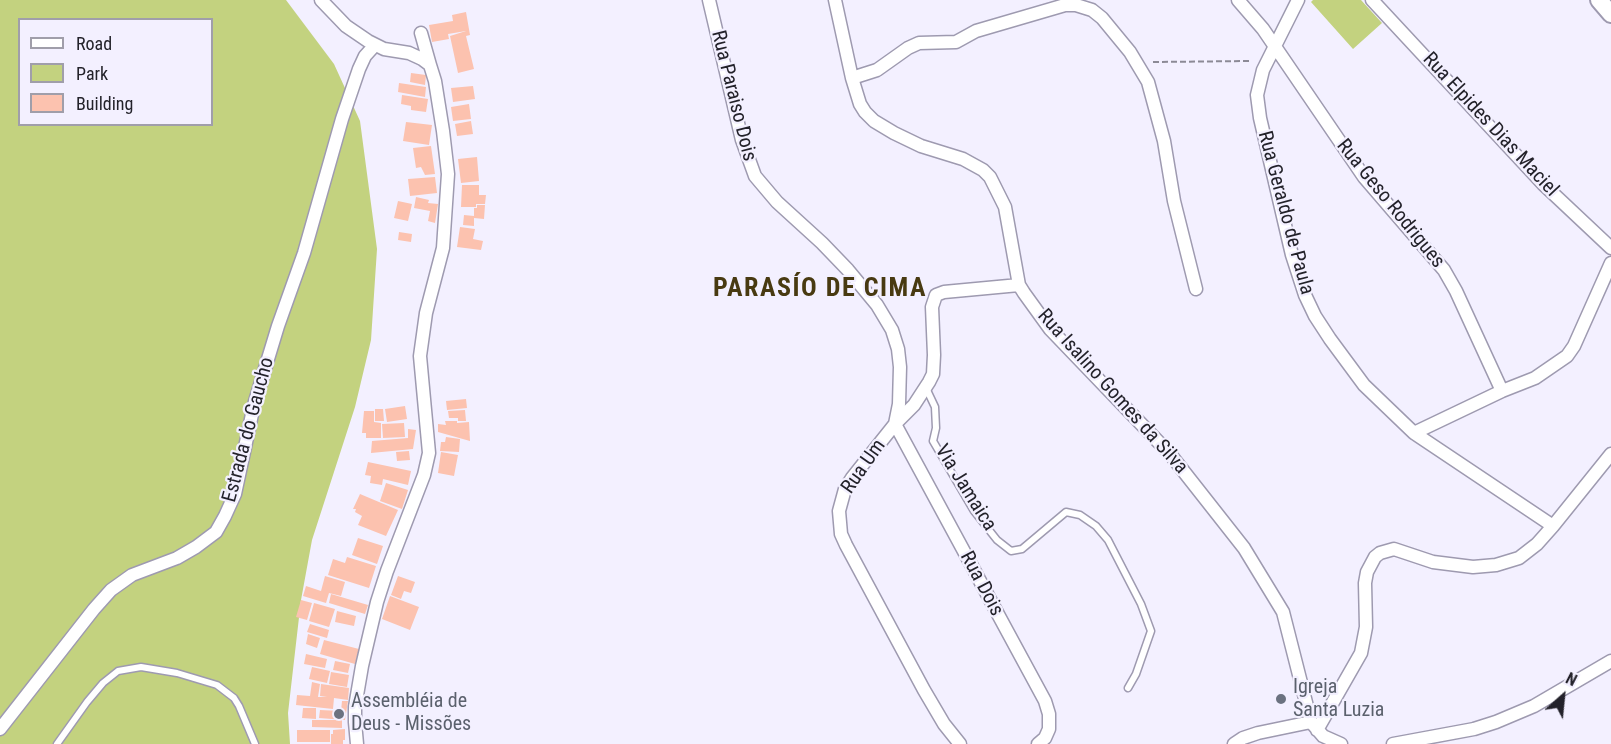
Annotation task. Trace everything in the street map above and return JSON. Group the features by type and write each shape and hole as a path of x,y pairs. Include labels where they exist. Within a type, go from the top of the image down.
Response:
{"street":[{"path":"321,0 346,26 375,45 416,56 430,65"},
{"name":"Rua Paraiso Dois","path":"709,0 742,140 755,176 777,202 841,263 876,305 892,330 898,349 900,368 899,404 895,424"},
{"name":"Rua Isalino Gomes da Silva","path":"835,0 860,104 874,121 914,143 963,159 983,170 990,177 1005,207 1019,285 1050,330 1170,454 1244,548 1283,612 1304,700 1314,726"},
{"name":"Rua Geso Rodrigues","path":"1238,0 1251,13 1275,46 1364,177 1444,270 1502,391"},
{"name":"Rua Geraldo de Paula","path":"1298,0 1267,61 1257,95 1260,118 1292,255 1305,295 1330,339 1359,378 1414,433 1553,526"},
{"name":"Rua Elpides Dias Maciel","path":"1372,0 1543,184 1611,248"},
{"path":"1599,0 1611,14"},
{"path":"852,78 878,70 908,48 919,43 956,42 976,31 1070,4 1081,6 1097,14 1138,62 1152,93 1162,132 1174,201 1196,289"},
{"path":"357,744 356,706 375,613 387,571 424,475 429,453 420,356 426,313 443,248 448,174 435,81 421,33"},
{"name":"Estrada do Gaucho","path":"0,729 111,590 132,575 177,558 196,547 216,532 225,516 234,494 254,405 278,326 304,253 342,119 359,69 365,56 375,45"},
{"path":"1414,433 1502,391 1535,378 1567,356 1574,346 1611,263"},
{"name":"Rua Um","path":"960,744 944,724 924,690 841,534 839,511 844,489 926,388 934,366 932,307 936,295 944,292 1019,285"},
{"name":"Rua Dois","path":"895,424 1045,701 1049,714 1049,729 1045,738 1038,744"},
{"path":"1314,726 1361,652 1366,627 1365,583 1367,572 1375,557 1394,549 1434,562 1473,567 1496,565 1519,558 1529,552 1553,526 1611,454"},
{"path":"1393,744 1474,729 1496,722 1534,706 1611,662"},
{"path":"1234,744 1258,733 1314,726 1331,740 1341,744"}],"lane":[{"name":"Via Jamaica","path":"926,388 935,406 936,428 933,441 974,511 997,540 1011,551 1022,549 1066,512 1080,514 1096,526 1108,540 1141,604 1151,631 1136,674 1128,688"},
{"path":"57,744 103,683 118,671 141,667 177,673 217,685 234,698 255,744"}],"path":[{"path":"1138,62 1267,61"}],"green space":[{"path":"0,0 286,0 334,64 360,121 377,249 371,340 355,407 312,540 301,600 288,713 290,744 0,744"},
{"path":"1313,0 1361,0 1382,23 1353,49 1311,2"}],"building":[{"path":"466,12 470,35 466,36 474,69 458,73 450,36 466,31 448,34 449,39 432,42 429,25 453,21 452,15"},
{"path":"411,73 426,75 425,85 410,82"},
{"path":"399,83 426,87 425,97 398,92"},
{"path":"473,86 475,99 453,102 451,88"},
{"path":"402,95 428,99 426,112 411,110 411,106 401,104"},
{"path":"469,104 471,119 453,121 451,107"},
{"path":"471,121 473,134 457,136 455,124"},
{"path":"406,122 432,125 429,145 403,141"},
{"path":"431,146 435,174 425,175 421,167 416,168 413,148"},
{"path":"477,157 479,181 461,183 458,159"},
{"path":"435,177 437,193 410,196 408,179"},
{"path":"462,185 479,185 479,195 486,195 485,204 476,204 476,207 461,207"},
{"path":"416,197 429,200 428,203 438,204 435,223 428,221 430,211 414,208"},
{"path":"398,201 412,204 408,221 394,218"},
{"path":"477,205 485,205 484,219 474,218 474,226 463,225 464,215 474,216 474,208 477,208"},
{"path":"460,227 475,229 473,239 483,241 481,250 457,247"},
{"path":"399,232 412,234 411,242 398,240"},
{"path":"466,399 467,408 447,410 446,401"},
{"path":"405,406 407,419 387,422 385,409"},
{"path":"375,409 383,409 384,421 375,421"},
{"path":"465,410 466,421 449,418 448,411"},
{"path":"364,411 374,411 374,422 381,423 381,438 366,438 366,433 362,433"},
{"path":"445,421 469,422 470,441 438,432 438,424 446,425"},
{"path":"404,423 405,437 383,438 382,424"},
{"path":"408,429 416,430 413,449 371,453 372,441 408,438"},
{"path":"446,437 460,439 459,452 440,451 441,442 445,442"},
{"path":"409,451 410,460 397,461 396,452"},
{"path":"441,452 458,455 454,476 438,473"},
{"path":"368,462 411,471 408,485 383,479 382,485 370,483 371,476 365,475"},
{"path":"386,483 408,490 402,509 380,501"},
{"path":"360,494 398,510 386,536 358,525 362,516 355,512 356,509 353,509"},
{"path":"358,538 383,546 377,564 352,555"},
{"path":"347,557 376,566 369,588 328,575 333,559 345,563"},
{"path":"325,576 345,582 341,596 329,593 326,603 303,596 306,586 321,591"},
{"path":"398,576 415,582 411,593 404,591 401,599 391,595"},
{"path":"331,594 368,605 365,614 329,603"},
{"path":"390,596 419,607 410,630 382,619"},
{"path":"301,600 312,603 307,620 296,617"},
{"path":"314,603 335,609 329,627 309,621"},
{"path":"337,611 356,616 354,626 335,622"},
{"path":"310,624 329,630 327,638 307,632"},
{"path":"308,634 320,638 317,648 306,644"},
{"path":"324,640 359,649 355,664 320,654"},
{"path":"306,654 327,659 325,668 304,664"},
{"path":"335,661 350,664 348,673 333,670"},
{"path":"312,667 330,671 327,683 309,679"},
{"path":"331,672 349,675 347,687 329,684"},
{"path":"312,682 320,684 318,697 327,697 320,696 321,684 349,688 348,700 334,698 333,709 296,705 297,695 310,696"},
{"path":"342,701 348,701 345,720 319,718 320,710 341,711"},
{"path":"303,708 316,708 316,719 302,718"},
{"path":"312,720 342,720 342,728 312,727"},
{"path":"345,729 343,744 331,744 333,730"},
{"path":"297,730 330,730 330,742 297,742"}],"place":[{"name":"Igreja Santa Luzia","path":"1281,699"},
{"name":"Assembléia de Deus - Missões","path":"339,714"}],"district":[{"name":"PARASÍO DE CIMA","path":"820,289"}]}
